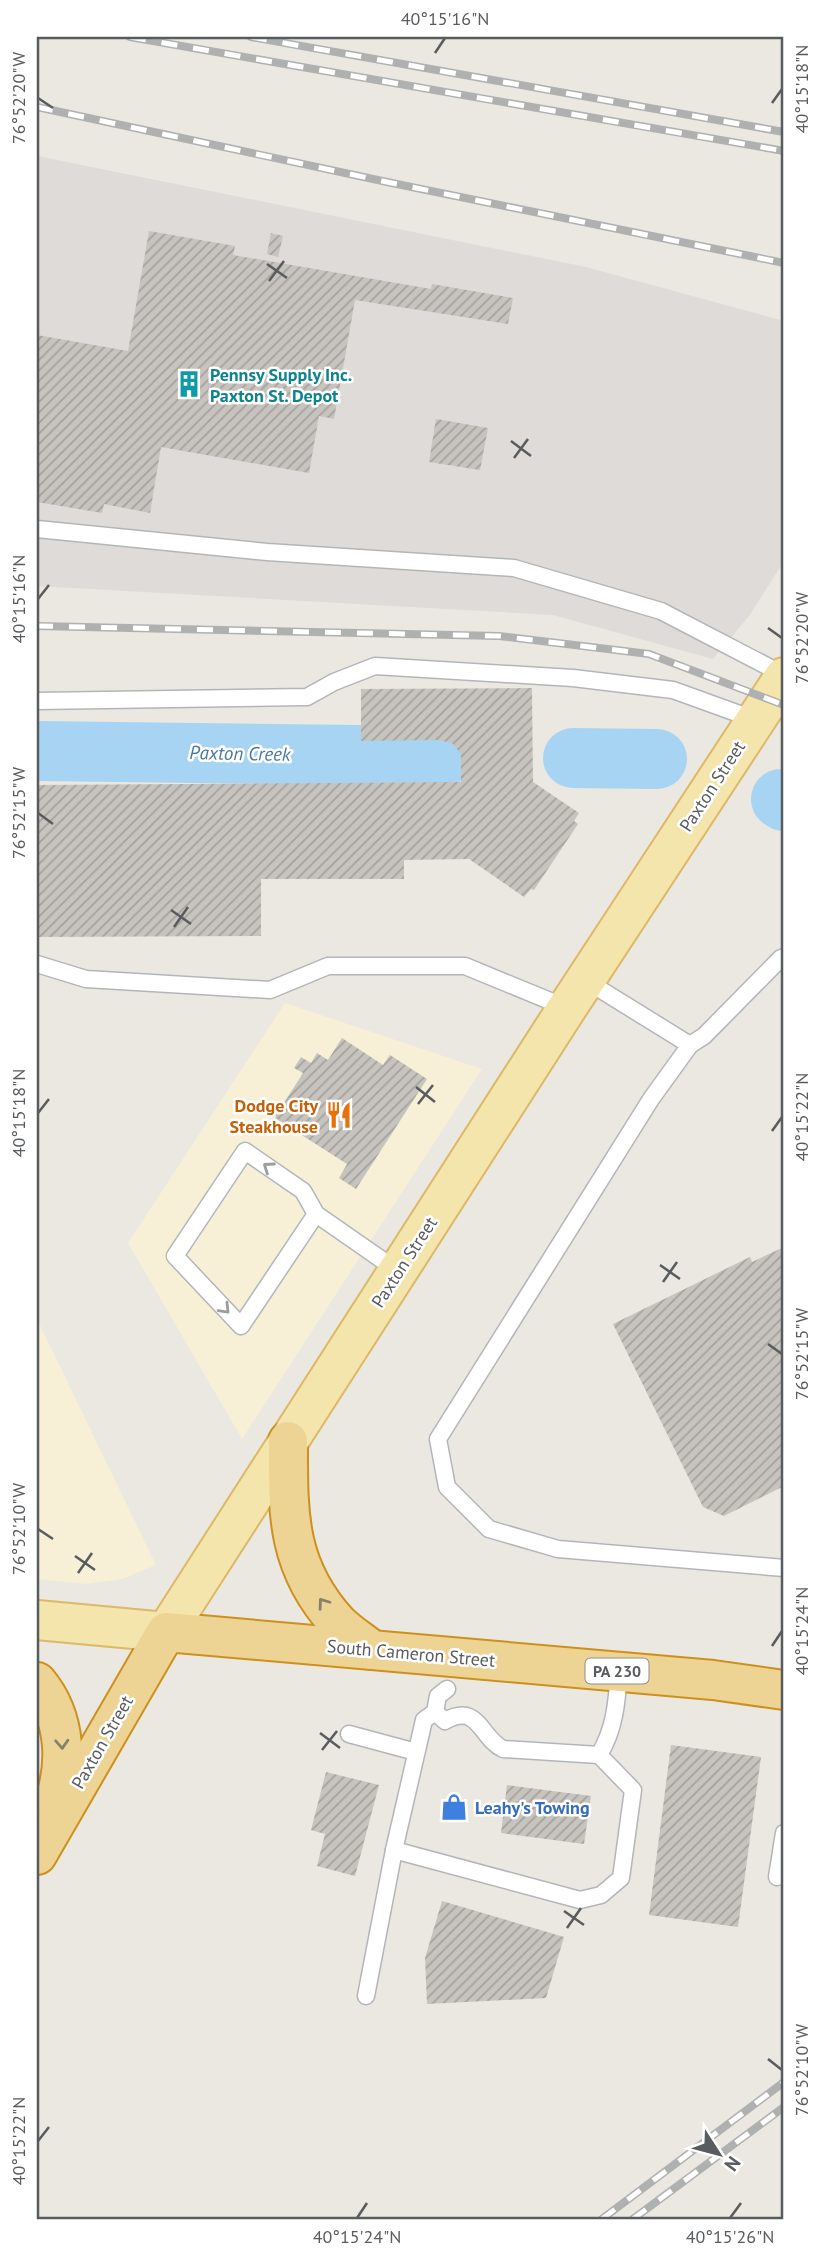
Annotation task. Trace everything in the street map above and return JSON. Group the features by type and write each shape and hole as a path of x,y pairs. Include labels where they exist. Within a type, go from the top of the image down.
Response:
{"highway":[{"path":"288,1441 288,1493 292,1538 303,1570 320,1601 340,1625 372,1650"},
{"name":"South Cameron Street","path":"166,1632 372,1650 449,1673 619,1671 784,1690"},
{"name":"Paxton Street","path":"37,1855 166,1632"},
{"path":"37,1682 54,1709 61,1730 63,1750 55,1800 37,1848"}],"main road":[{"name":"Paxton Street","path":"166,1632 784,676"},
{"name":"South Cameron Street","path":"37,1620 166,1632"}],"lane":[{"path":"37,528 267,552 514,568 662,611 784,676"},
{"path":"37,701 307,697 334,682 375,666 573,678 673,690 756,720"},
{"path":"784,957 704,1036 690,1045 651,1099 438,1439 447,1488 489,1529 558,1549 784,1568"},
{"path":"37,964 86,979 270,990 328,966 465,966 576,994 690,1045"},
{"path":"316,1214 241,1325 175,1256 245,1151 303,1191 316,1214 398,1270"},
{"path":"599,1755 616,1716 619,1671"},
{"path":"366,1996 394,1850 424,1720 435,1712 438,1696 449,1673"},
{"path":"449,1673 457,1697 455,1716"},
{"path":"394,1850 580,1900 601,1895 621,1878 633,1790 599,1755 503,1749 494,1745 483,1727 474,1720 466,1716 455,1716 445,1721 435,1712"},
{"path":"349,1734 416,1752"},
{"path":"778,1877 784,1833"}],"shaded area":[{"path":"37,156 586,267 784,321 784,561 749,616 713,659 553,615 37,586"},
{"path":"285,1003 482,1069 242,1439 128,1243"},
{"path":"37,1319 156,1565 122,1579 86,1584 37,1579"}],"building":[{"name":"Pennsy Supply Inc. Paxton St. Depot","path":"149,231 235,246 233,255 431,289 432,284 513,298 508,324 355,300 334,419 319,416 309,473 161,447 150,513 104,504 102,513 37,502 37,335 128,351"},
{"path":"271,233 283,236 278,257 267,254"},
{"path":"436,419 488,428 480,470 429,462"},
{"path":"532,688 533,782 579,813 574,821 578,824 534,890 531,889 524,897 469,859 404,860 404,879 261,879 261,936 37,937 37,785 461,782 461,754 452,743 437,740 361,741 361,689"},
{"name":"Dodge City Steakhouse","path":"342,1038 383,1065 390,1055 427,1079 356,1189 339,1178 347,1164 275,1118 273,1114 278,1104 282,1106 303,1073 294,1068 301,1057 311,1063 317,1053 328,1060"},
{"path":"784,1247 784,1486 724,1516 703,1507 613,1324 750,1257 752,1262"},
{"path":"671,1745 761,1757 738,1927 649,1915"},
{"path":"326,1772 379,1785 355,1876 317,1866 325,1834 311,1830"},
{"path":"507,1785 591,1796 584,1844 501,1833"},
{"path":"442,1901 564,1937 546,1998 427,2004 425,1958"}],"waterway":[{"name":"Paxton Creek","path":"37,751 444,756"},
{"name":"Paxton Creek","path":"573,758 657,759"}],"railway":[{"path":"130,37 784,151"},
{"path":"251,37 784,132"},
{"path":"37,107 784,263"},
{"path":"37,626 499,636 649,654 784,705"},
{"path":"602,2219 784,2082"},
{"path":"633,2219 784,2107"}],"place":[{"name":"Pennsy Supply Inc. Paxton St. Depot","path":"189,384"},
{"name":"Dodge City Steakhouse","path":"339,1115"},
{"name":"Leahy's Towing","path":"454,1807"}]}
